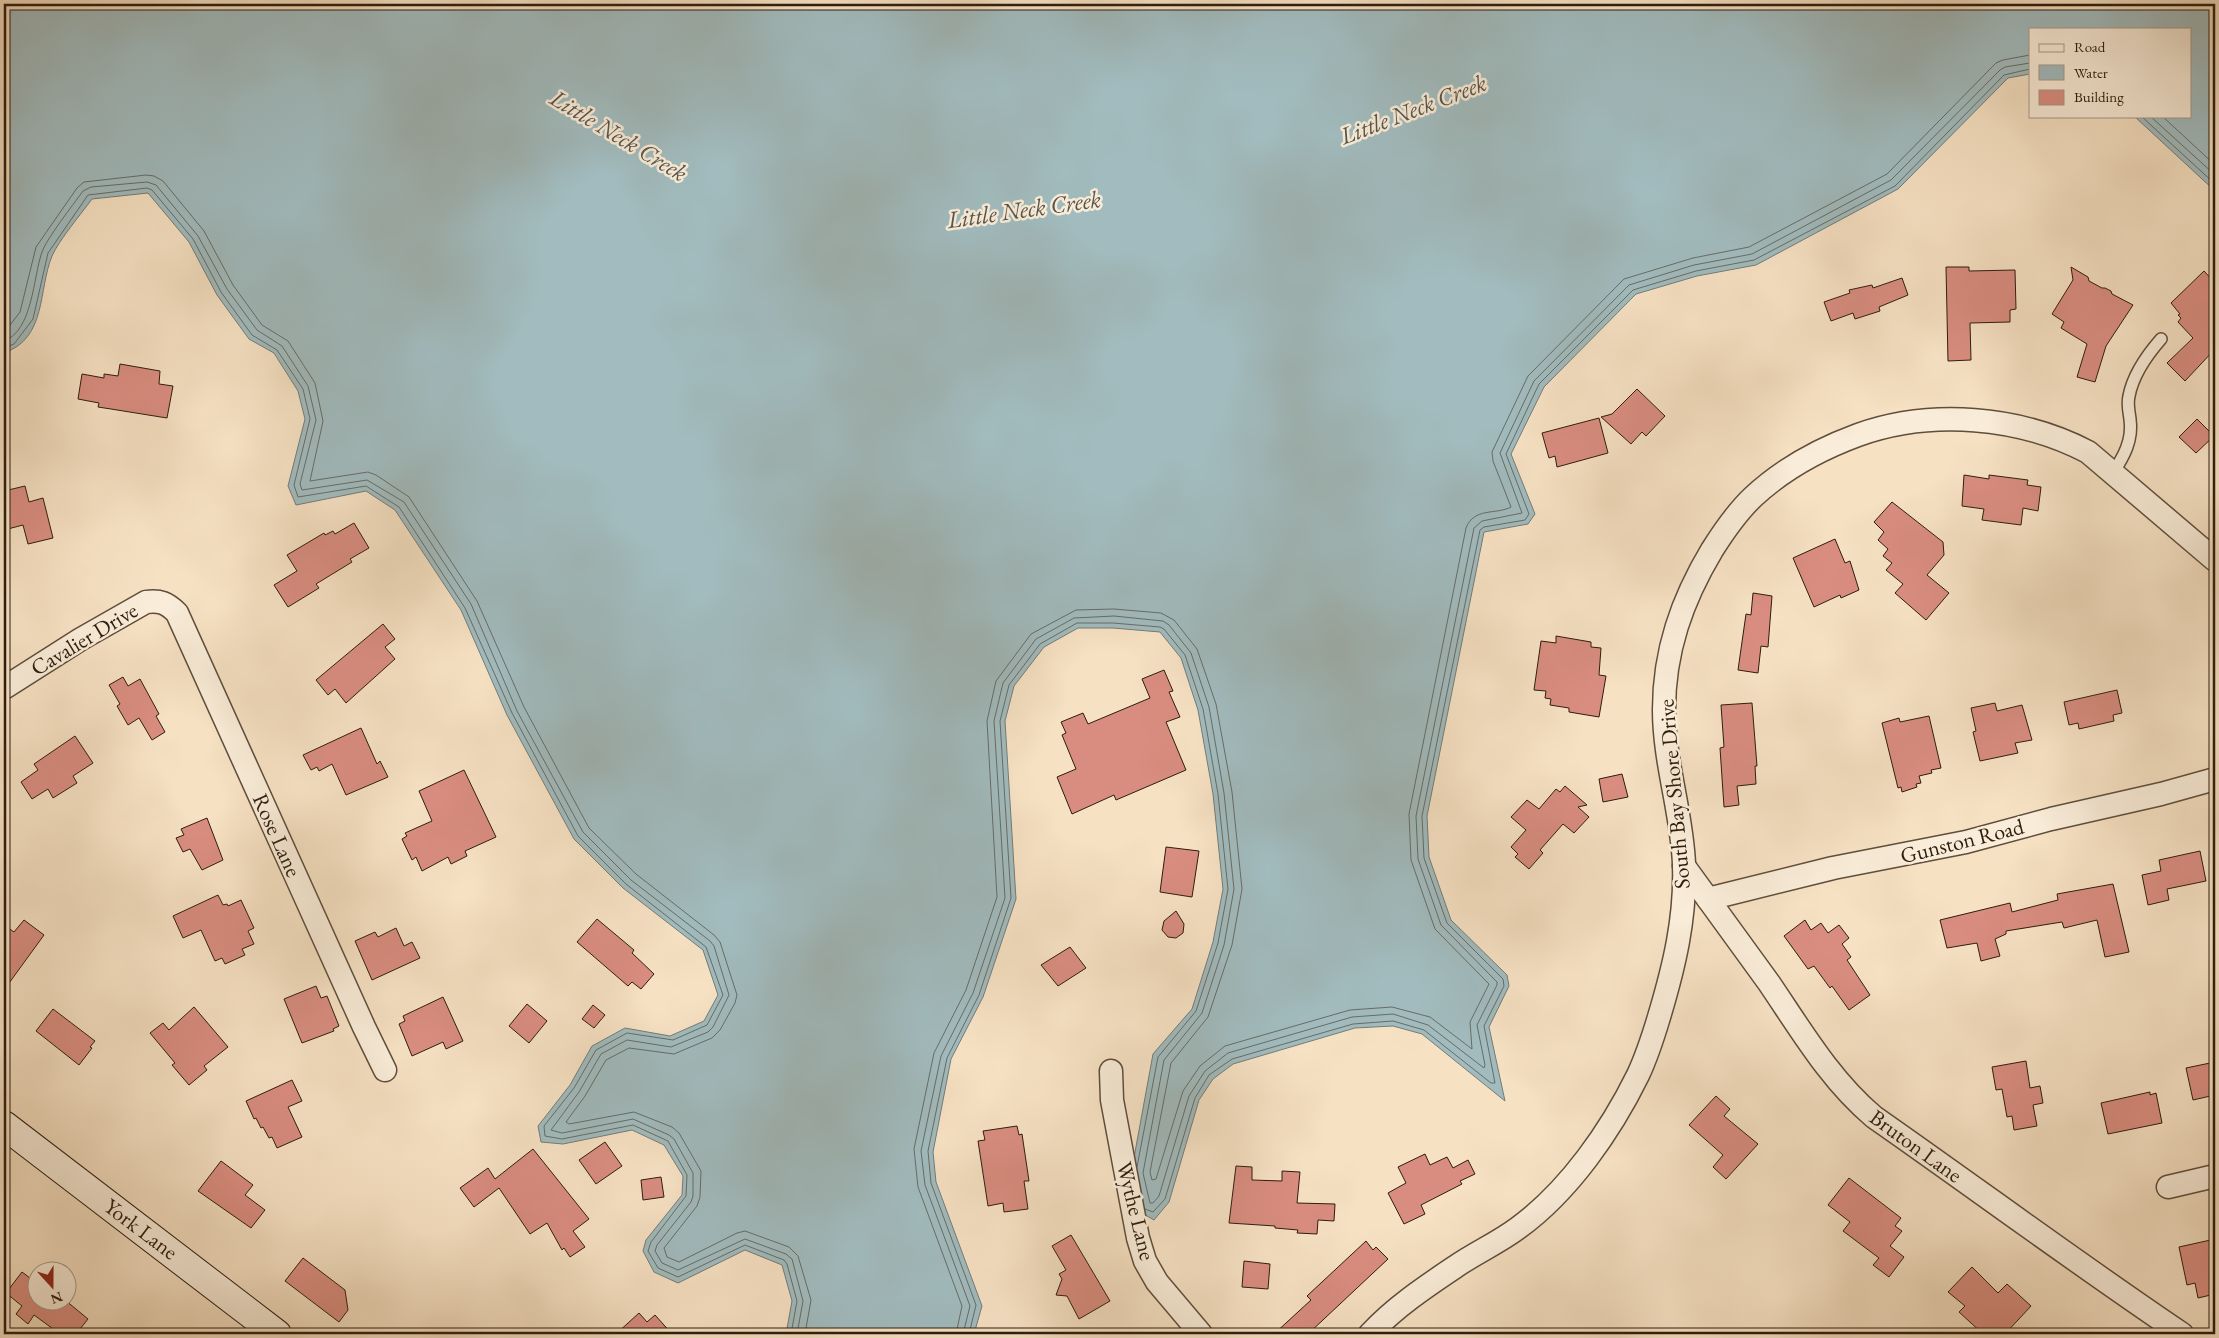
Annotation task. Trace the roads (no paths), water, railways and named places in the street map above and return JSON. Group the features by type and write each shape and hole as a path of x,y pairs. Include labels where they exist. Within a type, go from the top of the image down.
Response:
{"street":[{"name":"South Bay Shore Drive","path":"1370,1334 1386,1317 1447,1272 1516,1230 1561,1191 1600,1139 1638,1075 1650,1048 1677,954 1683,911 1684,866 1664,712 1665,671 1672,638 1682,606 1700,571 1726,529 1754,497 1772,481 1805,459 1837,443 1871,431 1906,423 1949,420 1993,422 2043,432 2064,439 2088,452 2215,560"},
{"name":"Cavalier Drive","path":"4,688 81,639 146,602 157,600 167,603"},
{"name":"Rose Lane","path":"167,603 177,613 385,1070"},
{"name":"Gunston Road","path":"1708,899 1824,870 1966,842 2051,819 2162,794 2215,779"},
{"name":"Bruton Lane","path":"1684,866 1829,1071 1858,1103 1874,1117 2182,1334"},
{"name":"Wythe Lane","path":"1111,1071 1112,1100 1138,1238 1145,1261 1157,1282 1201,1334"},
{"name":"York Lane","path":"4,1125 276,1334"},
{"path":"2168,1187 2215,1176"}],"lane":[{"path":"2114,473 2125,455 2129,442 2128,397 2132,384 2147,356 2161,339"}],"water":[{"name":"Little Neck Creek","path":"4,4 2215,4 2215,191 2136,118 2192,118 2192,28 2029,28 2029,74 2008,78 1898,189 1756,265 1697,276 1636,294 1544,387 1511,454 1535,514 1528,524 1484,532 1427,816 1429,857 1451,920 1507,975 1509,986 1489,1027 1505,1101 1422,1034 1393,1026 1355,1028 1233,1064 1213,1079 1199,1100 1169,1202 1154,1220 1140,1212 1131,1174 1153,1054 1192,1009 1213,942 1223,889 1213,794 1198,710 1181,658 1160,632 1113,628 1078,628 1044,647 1014,686 1005,721 1016,899 983,997 951,1059 933,1152 936,1182 982,1306 974,1334 786,1334 792,1301 782,1265 745,1250 678,1283 654,1272 643,1251 646,1240 682,1195 683,1176 664,1145 632,1130 563,1144 541,1142 538,1126 570,1085 592,1046 625,1028 670,1036 704,1021 718,995 703,950 623,888 574,839 507,715 461,610 395,510 366,491 296,505 288,486 305,419 298,391 274,353 249,339 217,295 189,242 148,193 92,199 52,256 39,312 28,336 18,346 4,353"}]}
